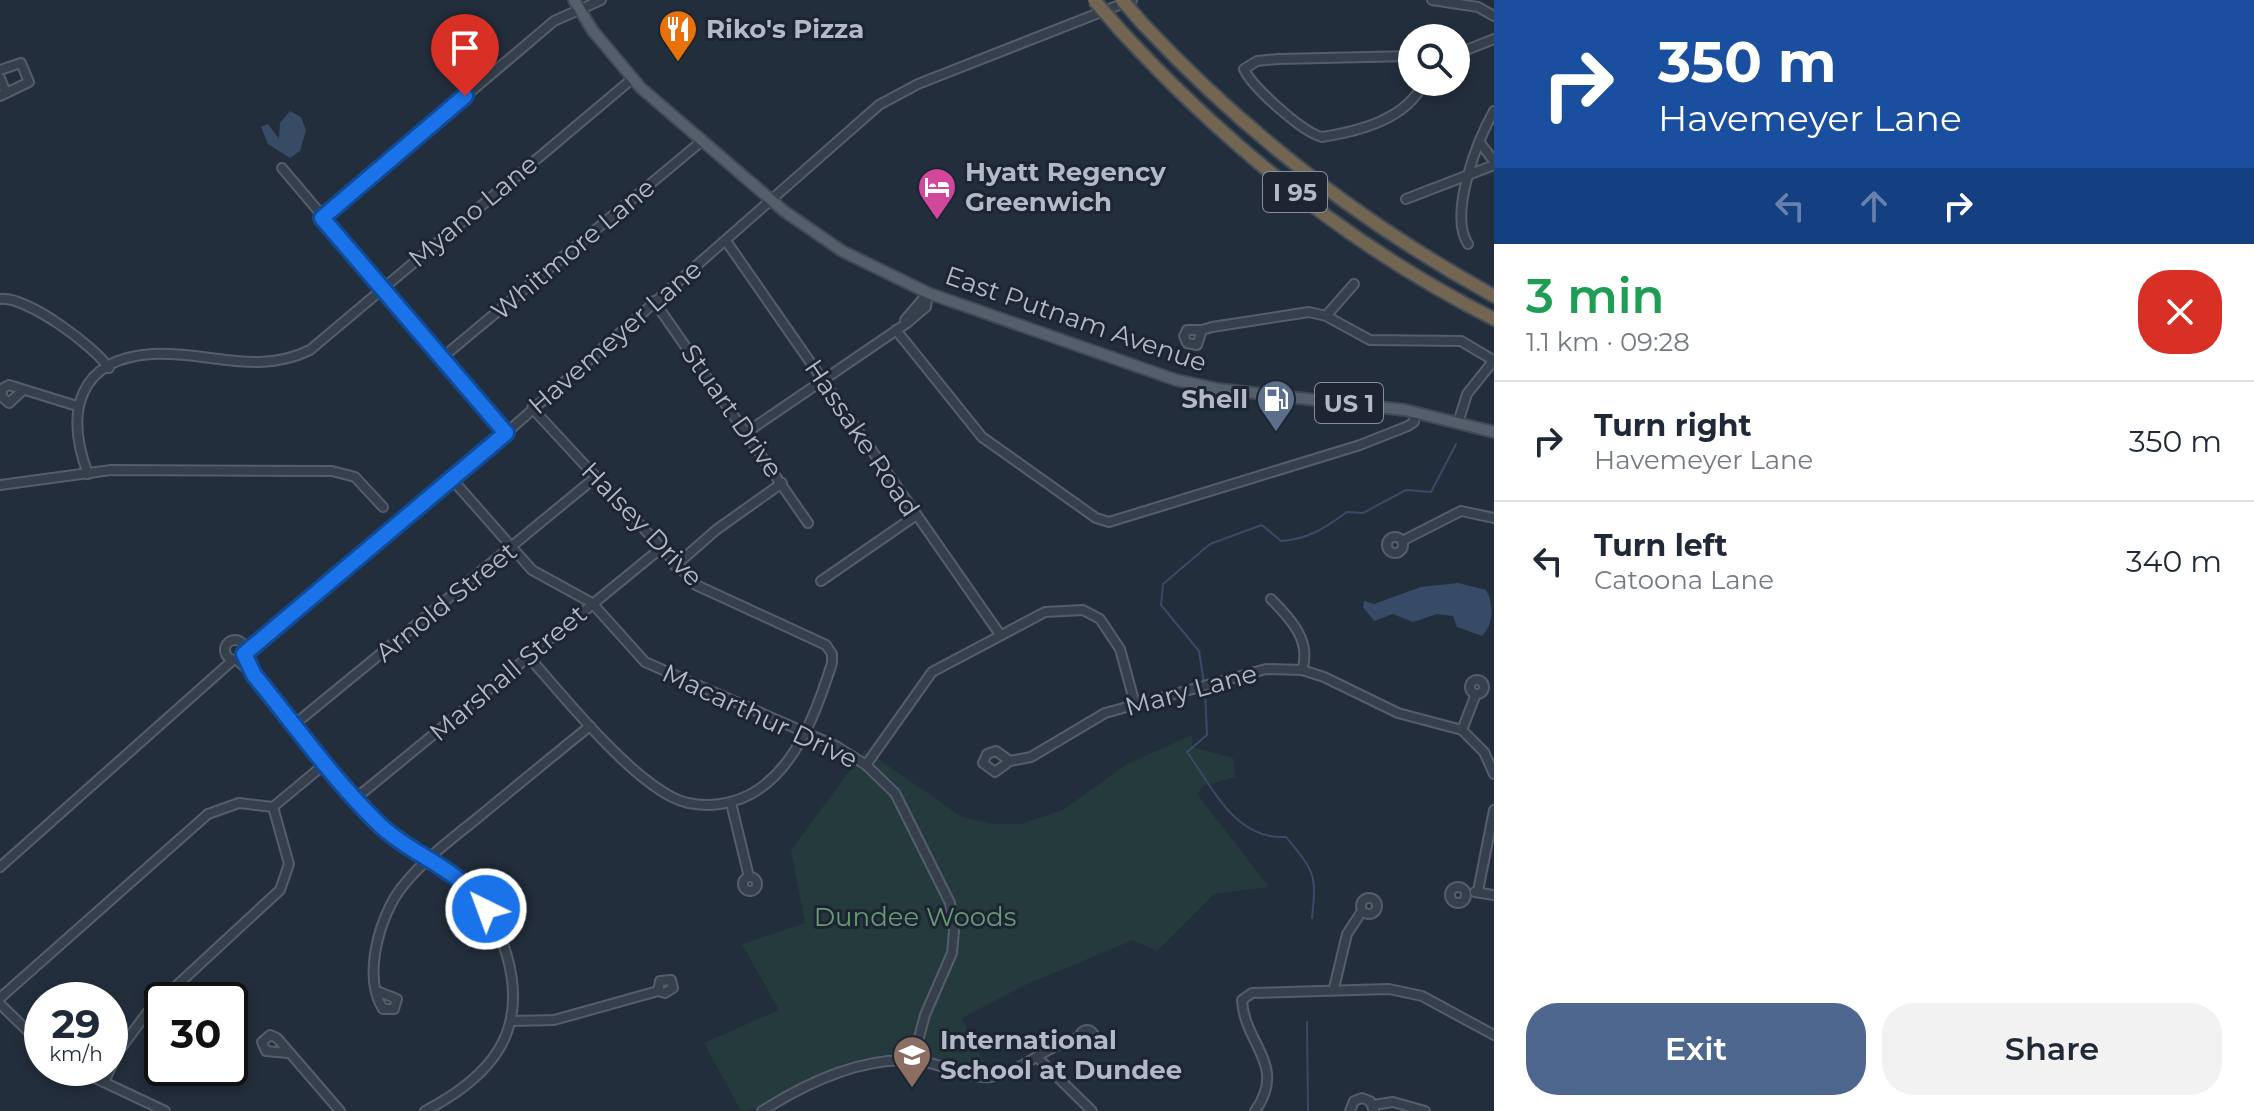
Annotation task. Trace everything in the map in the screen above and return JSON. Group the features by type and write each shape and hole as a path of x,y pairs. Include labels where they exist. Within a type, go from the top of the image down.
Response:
{"highway":[{"name":"I 95","path":"1094,0 1221,130 1298,194 1400,265 1494,319"},
{"name":"I 95","path":"1122,0 1212,94 1306,174 1395,238 1494,296"}],"main road":[{"name":"US 1","path":"576,4 632,79 703,140"},
{"name":"East Putnam Avenue","path":"703,140 772,200 842,251 928,293 1176,380 1218,389 1415,412 1494,432"}],"street":[{"path":"322,218 554,21 576,4 601,0"},
{"name":"Havemeyer Lane","path":"0,867 204,686 506,433 864,116 894,94 1132,0"},
{"path":"1432,0 1478,7 1494,16"},
{"path":"1470,48 1494,39"},
{"path":"1398,56 1278,59 1257,61 1244,69 1250,82 1322,137 1397,114 1416,96"},
{"path":"0,70 21,63 28,85 3,95 0,78"},
{"name":"Myano Lane","path":"77,406 91,382 109,368 152,354 249,364 281,362 318,345 632,79"},
{"path":"1468,244 1464,237 1462,214 1469,173 1494,111"},
{"name":"Whitmore Lane","path":"443,357 703,140"},
{"path":"1406,199 1494,163 1479,142"},
{"path":"282,168 506,433"},
{"name":"Hassake Road","path":"726,241 999,633"},
{"path":"1326,316 1354,284"},
{"path":"747,432 896,330 928,293"},
{"path":"0,299 27,303 90,345 109,368"},
{"name":"Stuart Drive","path":"654,301 808,523"},
{"path":"1202,330 1302,312 1326,316 1363,339 1461,341 1494,360 1467,394 1458,423"},
{"path":"896,330 982,437 1096,518 1109,522 1360,445 1408,426 1414,422 1415,412"},
{"path":"23,390 77,406 75,428 88,474"},
{"name":"Halsey Drive","path":"528,656 590,726 656,787 692,805 731,803 763,786 781,772 803,734 829,670 830,651 818,641 705,591 675,566 532,408"},
{"path":"0,485 111,470 345,472 355,477 383,507"},
{"name":"Arnold Street","path":"295,724 596,477"},
{"name":"Macarthur Drive","path":"451,478 532,570 592,603 645,662 836,746 866,765 895,793 950,903 954,931 952,953 925,1015 913,1060"},
{"path":"675,566 716,530 782,483"},
{"path":"1402,541 1461,511 1494,518"},
{"path":"821,581 915,516"},
{"name":"Marshall Street","path":"356,798 660,549"},
{"path":"1271,599 1299,633 1305,660 1302,670"},
{"path":"866,765 932,672 999,633 1045,612 1083,610 1092,614 1113,634 1135,704"},
{"name":"Havemeyer Lane","path":"204,686 228,643 274,627"},
{"path":"238,641 240,656 254,675 356,798 382,826 475,892 497,926 511,973 512,1021 499,1051 480,1075 425,1111"},
{"path":"225,651 240,656"},
{"name":"Mary Lane","path":"1010,761 1031,757 1092,719 1135,704 1266,669 1302,670 1398,713 1462,730"},
{"path":"1476,694 1462,730 1484,752 1494,774"},
{"path":"377,991 374,964 388,914 402,887 429,857 590,726"},
{"path":"24,1026 0,1001 208,814 239,803 273,807 326,763"},
{"path":"731,803 749,877"},
{"path":"128,1036 147,1013 280,890 289,864 273,807"},
{"path":"1478,891 1494,810"},
{"path":"1466,894 1478,891 1494,895"},
{"path":"1334,988 1347,934 1362,911"},
{"path":"1255,1111 1268,1090 1269,1074 1242,1012 1242,1000 1267,990 1389,989 1422,996 1494,1035"},
{"path":"512,1021 554,1020 658,991"},
{"path":"762,1111 829,1077 864,1064 913,1060 986,1077 1010,1071 1079,1038"},
{"path":"288,1053 340,1111"},
{"path":"1037,1057 1092,1111"},
{"path":"112,1086 165,1111"},
{"path":"1350,1111 1352,1103 1360,1098 1374,1108 1393,1102 1425,1111"}],"green space":[{"name":"Dundee Woods","path":"1192,735 1192,747 1233,758 1235,777 1203,786 1197,794 1269,887 1214,894 1157,951 1133,940 1023,986 962,1018 989,1072 955,1069 909,1059 874,1057 840,1065 766,1104 741,1111 704,1043 779,1010 742,944 805,923 791,850 865,750 962,817 994,824 1021,824 1063,810 1127,764"}],"water":[{"path":"290,111 301,117 306,130 300,151 290,158 268,144 261,127 268,124 279,139 280,123"},
{"path":"1458,583 1486,590 1489,596 1491,620 1482,636 1457,627 1453,616 1437,614 1413,622 1393,614 1374,621 1363,607 1364,601 1374,604 1421,587"}],"waterway":[{"path":"1204,683 1199,651 1161,605 1163,584 1210,544 1262,525 1281,541 1291,540 1316,532 1347,512 1363,513 1406,490 1431,492 1456,444"},
{"path":"1205,689 1207,735 1187,752 1217,796 1239,821 1268,836 1286,837 1303,858 1313,882 1312,918"},
{"path":"1307,1022 1308,1111"}],"place":[{"name":"Riko's Pizza","path":"678,63"},
{"name":"Hyatt Regency Greenwich","path":"937,221"},
{"name":"Shell","path":"1276,433"},
{"name":"International School at Dundee","path":"912,1089"}],"route":[{"path":"465,96 322,218 506,433 244,654 254,675 369,813 401,841 439,862 458,877 475,892 486,909"}]}
